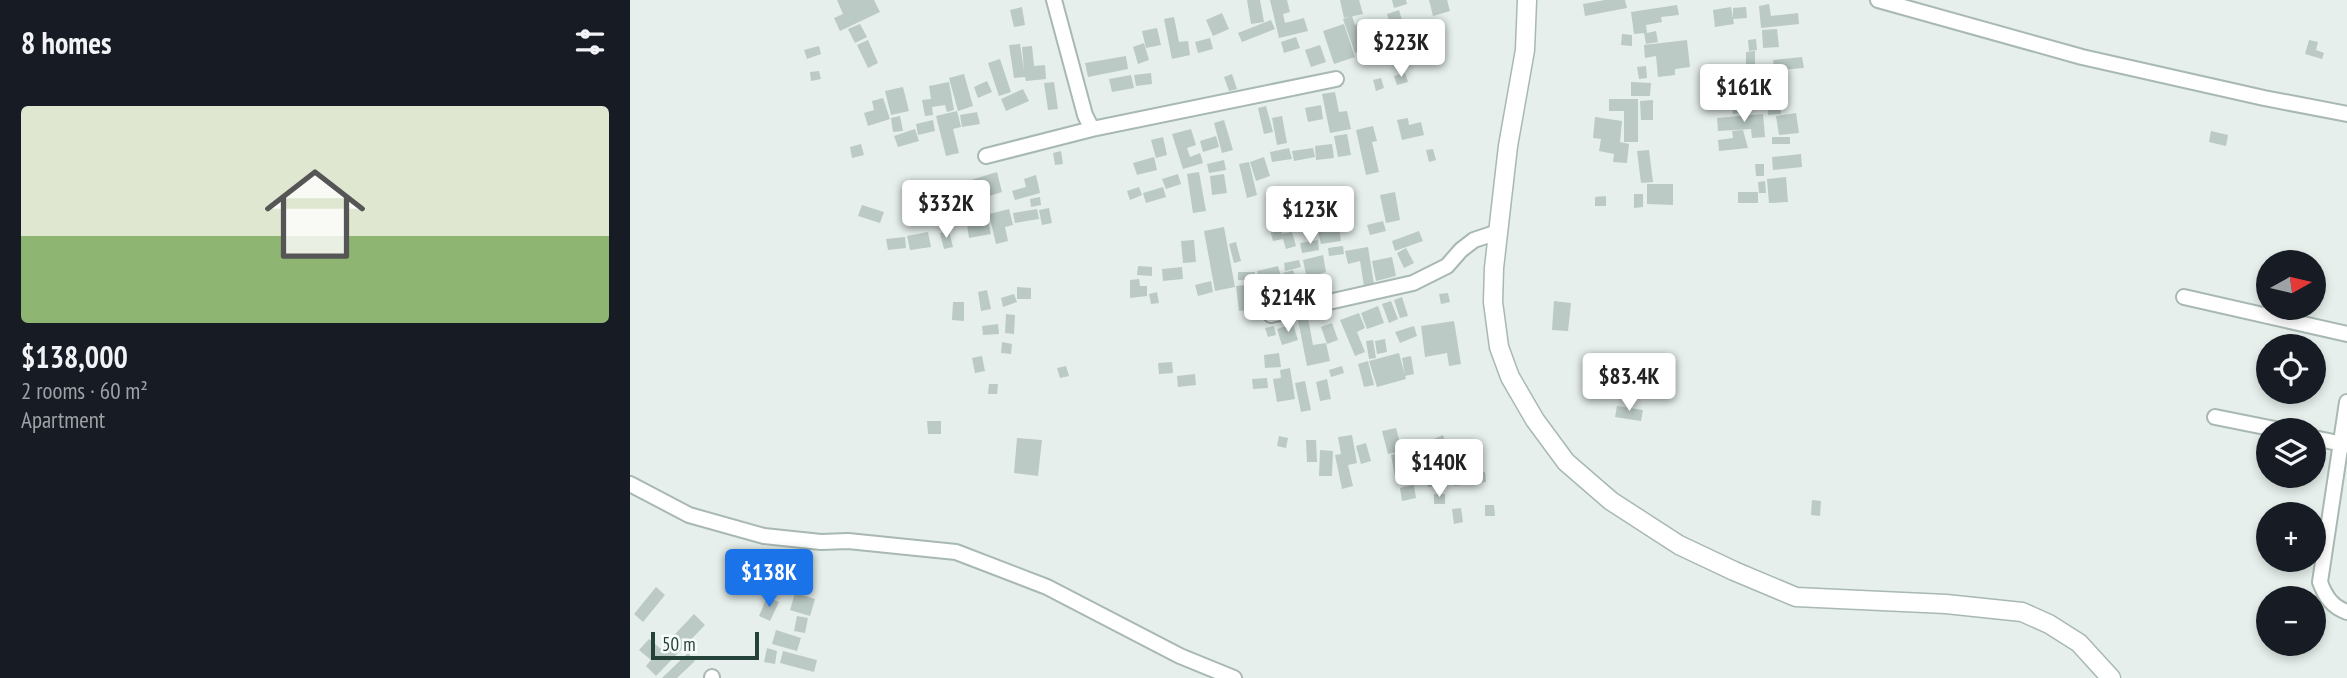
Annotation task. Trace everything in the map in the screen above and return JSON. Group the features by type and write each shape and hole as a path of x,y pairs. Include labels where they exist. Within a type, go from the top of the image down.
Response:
{"street":[{"path":"1054,0 1085,115 1092,129"},
{"path":"1527,0 1525,50 1508,146 1494,268 1493,302 1499,348 1510,377 1535,420 1566,462 1611,501 1679,545 1796,597 1946,604 2022,612 2079,643 2111,678"},
{"path":"1878,0 2082,57 2347,114"},
{"path":"986,156 1092,129 1336,79"},
{"path":"1271,315 1413,283 1447,266 1474,240 1498,232"},
{"path":"2184,297 2347,334"},
{"path":"2347,402 2343,444 2320,582 2325,598 2347,612"},
{"path":"2215,416 2256,425"},
{"path":"630,484 689,515 764,536 956,552 1047,587 1180,656 1234,678"}],"building":[{"path":"837,0 874,0 880,12 840,31 834,18 843,14"},
{"path":"1247,0 1260,0 1264,22 1251,24"},
{"path":"1270,0 1287,0 1290,12 1283,14 1285,23 1304,18 1308,31 1279,38"},
{"path":"1340,0 1359,0 1363,14 1344,18"},
{"path":"1392,0 1406,0 1407,4 1394,8"},
{"path":"1429,0 1447,0 1450,11 1433,16"},
{"path":"1625,0 1627,8 1585,16 1583,4"},
{"path":"1769,4 1771,16 1798,13 1799,24 1761,28 1759,6"},
{"path":"1677,5 1679,15 1661,17 1662,22 1646,25 1647,33 1656,31 1658,42 1646,44 1644,33 1634,34 1631,12"},
{"path":"1022,7 1025,25 1014,27 1010,10"},
{"path":"1731,7 1734,24 1715,27 1713,10"},
{"path":"1746,7 1747,18 1733,19 1733,8"},
{"path":"1399,10 1410,47 1398,51 1387,14"},
{"path":"1222,13 1229,29 1213,36 1206,20"},
{"path":"1352,16 1355,25 1366,21 1371,37 1362,40 1365,49 1355,53 1343,19"},
{"path":"1174,17 1179,42 1188,41 1190,55 1172,59 1164,19"},
{"path":"1271,20 1275,29 1242,42 1238,33"},
{"path":"860,24 867,37 855,43 848,29"},
{"path":"1344,24 1355,57 1334,64 1323,31"},
{"path":"1382,25 1387,53 1376,55 1371,27"},
{"path":"1157,28 1161,45 1146,48 1142,31"},
{"path":"1777,29 1779,47 1763,48 1762,30"},
{"path":"1622,34 1632,35 1632,46 1621,45"},
{"path":"1296,37 1300,48 1284,53 1281,42"},
{"path":"1210,38 1213,49 1198,53 1195,42"},
{"path":"1756,39 1757,50 1749,51 1748,40"},
{"path":"868,40 878,63 868,68 857,45"},
{"path":"1687,40 1690,67 1675,69 1675,75 1658,77 1656,56 1645,58 1644,45"},
{"path":"2309,40 2318,42 2316,50 2324,53 2322,59 2305,54"},
{"path":"1144,43 1149,60 1138,64 1133,47"},
{"path":"1020,44 1024,71 1022,47 1032,46 1034,66 1045,65 1046,79 1026,81 1025,77 1014,78 1009,45"},
{"path":"1320,45 1326,62 1311,67 1305,50"},
{"path":"819,46 821,54 807,59 804,50"},
{"path":"1755,51 1755,67 1746,67 1746,52"},
{"path":"1126,56 1128,69 1088,77 1085,63"},
{"path":"1802,57 1804,68 1779,70 1781,88 1768,90 1766,72 1774,71 1773,60"},
{"path":"1000,59 1011,92 999,96 988,63"},
{"path":"1646,66 1647,78 1639,79 1637,67"},
{"path":"819,71 821,79 811,81 810,72"},
{"path":"1151,73 1152,84 1136,86 1134,75"},
{"path":"1405,73 1408,82 1397,85 1394,76"},
{"path":"1755,73 1756,90 1743,91 1742,74"},
{"path":"964,74 973,106 958,111 949,78"},
{"path":"1232,74 1237,89 1229,91 1224,77"},
{"path":"1131,75 1134,88 1112,92 1109,79"},
{"path":"1381,78 1384,88 1376,91 1373,80"},
{"path":"987,81 992,92 978,98 974,87"},
{"path":"1741,81 1742,94 1723,96 1721,84"},
{"path":"949,82 954,110 947,112 945,105 932,107 933,115 925,116 922,100 931,99 929,86"},
{"path":"1054,82 1058,109 1048,110 1044,83"},
{"path":"1631,82 1651,83 1650,96 1631,96"},
{"path":"903,87 909,111 891,115 885,91"},
{"path":"1023,89 1029,101 1006,111 1001,99"},
{"path":"1335,92 1339,112 1347,111 1351,129 1330,133 1322,94"},
{"path":"1745,95 1748,111 1733,114 1731,98"},
{"path":"1780,96 1781,114 1768,115 1767,97"},
{"path":"883,98 890,119 868,126 864,113 874,110 872,101"},
{"path":"1609,99 1638,99 1638,142 1624,142 1624,111 1609,111"},
{"path":"1653,100 1653,120 1641,120 1640,101"},
{"path":"1321,105 1323,119 1308,122 1305,108"},
{"path":"1266,106 1273,132 1264,134 1258,108"},
{"path":"957,111 961,127 953,129 959,153 946,156 936,116"},
{"path":"977,112 980,124 962,127 960,115"},
{"path":"1796,113 1799,133 1779,135 1776,116"},
{"path":"1763,114 1765,137 1752,138 1751,129 1718,131 1717,118"},
{"path":"900,116 903,131 893,132 891,118"},
{"path":"1282,116 1287,143 1277,145 1272,118"},
{"path":"1595,117 1622,121 1620,142 1629,144 1627,163 1613,162 1614,154 1599,151 1601,139 1593,138"},
{"path":"1408,118 1409,125 1421,122 1424,135 1402,140 1397,120"},
{"path":"933,120 935,131 918,135 916,124"},
{"path":"1224,120 1233,150 1222,153 1214,123"},
{"path":"1373,126 1377,141 1372,142 1379,172 1366,175 1356,130"},
{"path":"915,129 919,141 898,147 894,136"},
{"path":"1191,129 1196,145 1187,148 1190,157 1200,153 1203,163 1183,169 1172,134"},
{"path":"1743,130 1748,148 1719,151 1718,140 1733,138 1732,131"},
{"path":"2211,131 2228,135 2226,146 2209,142"},
{"path":"1347,134 1351,155 1338,157 1334,136"},
{"path":"1216,136 1219,147 1203,152 1200,141"},
{"path":"1163,137 1167,155 1156,158 1151,140"},
{"path":"1772,137 1790,137 1790,144 1772,144"},
{"path":"861,144 864,155 852,158 850,147"},
{"path":"1332,144 1334,158 1316,160 1315,146"},
{"path":"1289,148 1292,159 1272,162 1270,152"},
{"path":"1313,148 1315,157 1294,161 1292,151"},
{"path":"1433,149 1436,160 1429,162 1426,150"},
{"path":"1649,150 1653,182 1641,183 1637,151"},
{"path":"1061,151 1063,164 1055,165 1053,153"},
{"path":"1801,154 1802,167 1773,170 1772,157"},
{"path":"1154,157 1157,170 1137,175 1133,163"},
{"path":"1264,157 1270,176 1256,181 1250,162"},
{"path":"1224,160 1226,170 1209,173 1207,164"},
{"path":"1249,162 1257,195 1247,198 1239,164"},
{"path":"1755,164 1764,164 1764,176 1756,176"},
{"path":"997,172 1002,192 983,198 980,189 987,216 978,218 974,199 966,201 961,183"},
{"path":"1199,172 1206,211 1193,213 1187,174"},
{"path":"1178,174 1181,184 1166,189 1162,179"},
{"path":"1224,174 1227,193 1212,195 1210,176"},
{"path":"1036,175 1040,193 1015,200 1012,191 1026,187 1024,179"},
{"path":"1786,177 1788,202 1769,203 1767,179"},
{"path":"1765,181 1766,193 1759,193 1758,182"},
{"path":"1647,184 1673,184 1673,205 1647,204"},
{"path":"1139,187 1142,195 1130,200 1127,191"},
{"path":"1163,187 1166,197 1146,203 1143,193"},
{"path":"1395,192 1400,220 1386,223 1380,195"},
{"path":"1738,192 1758,192 1758,203 1738,203"},
{"path":"1634,194 1643,194 1643,207 1634,208"},
{"path":"1606,196 1606,206 1595,206 1595,197"},
{"path":"1040,197 1041,205 1031,207 1030,199"},
{"path":"862,205 884,212 880,223 858,216"},
{"path":"1049,208 1052,223 1042,225 1039,210"},
{"path":"1009,209 1013,225 1005,227 1008,241 996,244 989,214"},
{"path":"1037,209 1039,219 1015,223 1013,213"},
{"path":"1277,212 1282,234 1292,232 1296,246 1286,249 1283,239 1273,241 1266,215"},
{"path":"988,220 991,234 969,238 967,224"},
{"path":"1383,221 1386,231 1370,235 1367,225"},
{"path":"1224,227 1235,287 1215,291 1204,231"},
{"path":"1339,227 1341,241 1321,244 1318,231"},
{"path":"949,231 953,247 944,249 940,233"},
{"path":"1419,231 1423,241 1395,251 1392,241"},
{"path":"928,232 931,247 910,250 907,236"},
{"path":"905,237 906,248 888,250 886,239"},
{"path":"1194,240 1196,262 1183,263 1181,241"},
{"path":"1318,240 1319,250 1302,253 1300,243"},
{"path":"1236,242 1241,261 1234,263 1229,244"},
{"path":"1343,246 1344,254 1329,256 1328,248"},
{"path":"1368,247 1374,284 1364,286 1360,261 1348,264 1345,251"},
{"path":"1406,248 1414,263 1404,268 1397,253"},
{"path":"1323,255 1326,272 1320,274 1323,291 1310,293 1303,260"},
{"path":"1392,257 1396,276 1376,281 1372,261"},
{"path":"1299,260 1301,267 1285,271 1284,263"},
{"path":"1138,266 1152,267 1152,276 1137,275"},
{"path":"1278,266 1281,276 1259,281 1257,271"},
{"path":"1182,267 1183,279 1163,281 1162,269"},
{"path":"1293,270 1302,299 1291,302 1283,273"},
{"path":"1238,272 1255,272 1254,281 1238,280"},
{"path":"1139,279 1140,286 1147,286 1147,296 1130,298 1130,280"},
{"path":"1211,281 1213,292 1198,296 1195,285"},
{"path":"1247,285 1250,310 1239,311 1236,286"},
{"path":"1017,287 1031,288 1031,299 1017,299"},
{"path":"987,290 991,309 981,311 978,292"},
{"path":"1157,292 1159,303 1151,304 1149,294"},
{"path":"1448,293 1450,302 1441,304 1439,294"},
{"path":"1014,294 1017,302 1003,307 1001,298"},
{"path":"1402,297 1408,316 1400,318 1394,300"},
{"path":"1391,301 1398,319 1389,323 1382,304"},
{"path":"1554,301 1571,303 1568,331 1552,330"},
{"path":"953,302 964,302 964,321 952,320"},
{"path":"1378,306 1384,323 1367,329 1361,313"},
{"path":"1359,313 1365,328 1357,332 1365,352 1355,356 1340,320"},
{"path":"1006,314 1015,315 1014,334 1005,333"},
{"path":"1308,318 1313,345 1326,343 1330,361 1307,366 1298,320"},
{"path":"1454,321 1461,364 1449,366 1447,353 1425,357 1421,326"},
{"path":"1332,323 1338,340 1327,344 1321,327"},
{"path":"998,324 999,334 983,335 982,326"},
{"path":"1293,324 1298,340 1282,345 1277,329"},
{"path":"1274,326 1276,335 1268,337 1265,328"},
{"path":"1414,326 1417,336 1400,343 1395,332"},
{"path":"1385,339 1387,352 1377,354 1375,341"},
{"path":"1373,340 1376,358 1369,359 1366,341"},
{"path":"1002,342 1012,344 1011,354 1001,353"},
{"path":"1279,353 1281,367 1265,368 1264,355"},
{"path":"1399,353 1406,379 1377,387 1369,361"},
{"path":"1600,354 1651,362 1646,393 1596,386"},
{"path":"982,356 985,371 975,373 972,358"},
{"path":"1411,356 1414,374 1405,376 1402,358"},
{"path":"1368,361 1374,385 1364,387 1358,364"},
{"path":"1172,362 1173,373 1159,374 1158,363"},
{"path":"1066,366 1069,376 1060,378 1057,368"},
{"path":"1342,366 1344,373 1331,377 1329,370"},
{"path":"1290,368 1295,399 1277,402 1273,379 1281,378 1280,370"},
{"path":"1195,374 1196,385 1178,387 1177,376"},
{"path":"1267,378 1268,388 1253,389 1252,379"},
{"path":"1327,379 1331,399 1320,401 1316,382"},
{"path":"1305,381 1311,410 1301,412 1295,383"},
{"path":"989,384 998,384 997,394 988,394"},
{"path":"1617,406 1643,410 1641,421 1615,417"},
{"path":"927,421 941,421 941,434 928,434"},
{"path":"1396,428 1402,451 1388,454 1382,431"},
{"path":"1352,435 1357,463 1348,465 1353,486 1342,489 1335,455 1341,454 1338,437"},
{"path":"1443,435 1456,470 1443,474 1431,440"},
{"path":"1279,436 1288,438 1286,448 1277,446"},
{"path":"1017,438 1042,440 1038,476 1014,473"},
{"path":"1306,440 1316,440 1317,462 1307,462"},
{"path":"1455,441 1461,458 1454,461 1448,444"},
{"path":"1366,443 1371,461 1361,464 1356,446"},
{"path":"1320,450 1333,451 1332,476 1319,476"},
{"path":"1412,451 1417,478 1396,482 1391,455"},
{"path":"1485,472 1486,482 1454,486 1453,476"},
{"path":"1441,476 1442,485 1428,487 1426,478"},
{"path":"1414,485 1416,498 1402,501 1400,488"},
{"path":"1434,494 1445,494 1445,504 1434,504"},
{"path":"1812,500 1821,501 1820,516 1811,515"},
{"path":"1485,505 1494,505 1495,516 1485,516"},
{"path":"1461,508 1463,522 1454,524 1452,509"},
{"path":"656,587 665,595 643,622 634,614"},
{"path":"795,593 815,599 810,616 790,610"},
{"path":"767,597 779,602 770,621 759,616"},
{"path":"694,614 705,625 656,676 646,666 651,660 639,650 649,639 661,649"},
{"path":"797,616 808,618 805,633 794,631"},
{"path":"776,630 801,638 797,651 772,644"},
{"path":"767,648 777,651 775,664 764,662"},
{"path":"783,651 817,660 814,672 780,663"},
{"path":"688,653 695,661 677,678 662,678"}]}
